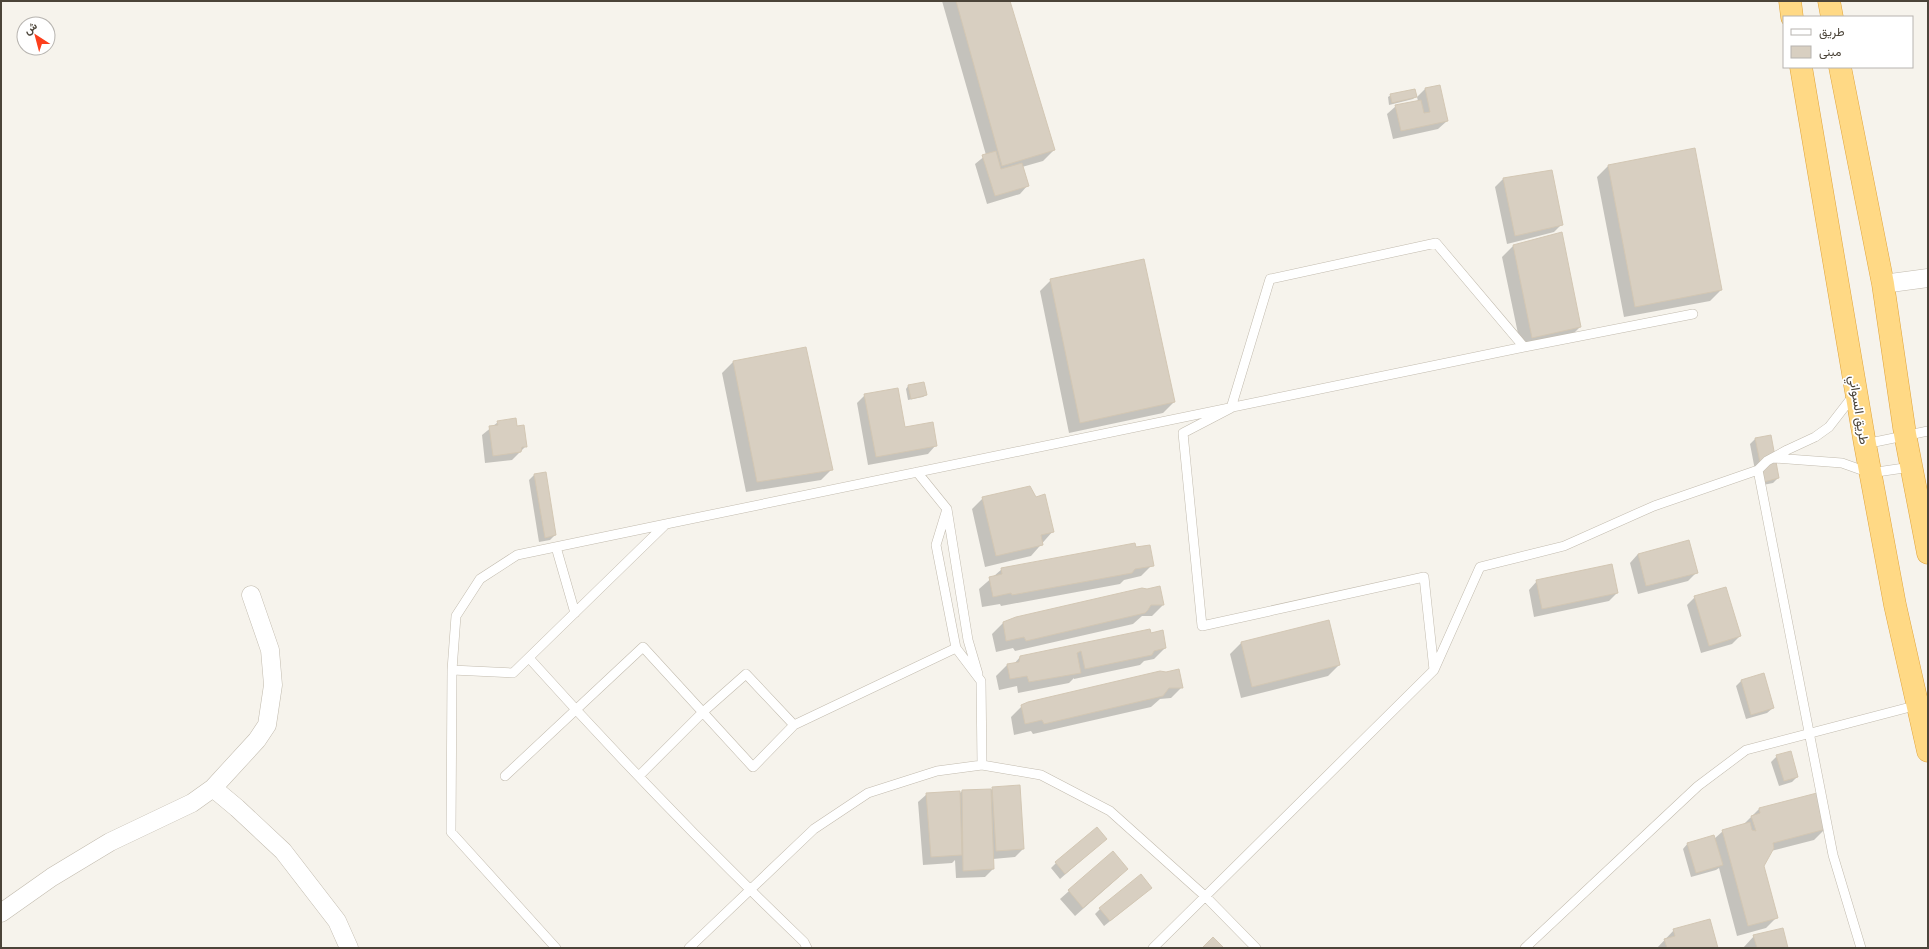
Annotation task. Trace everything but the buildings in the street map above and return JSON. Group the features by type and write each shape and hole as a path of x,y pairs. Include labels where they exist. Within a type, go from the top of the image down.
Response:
{"highway":[{"path":"1790,1 1792,16"},
{"path":"1829,1 1832,16"},
{"name":"طريق السواني","path":"1801,68 1870,473 1895,605 1922,703 1928,750"},
{"path":"1840,68 1883,284 1905,434 1928,550"}],"street":[{"path":"1883,284 1928,278"},
{"path":"1,913 52,877 110,842 192,803 213,788 257,740 267,725 273,685 270,650 251,595"},
{"path":"213,788 283,851 337,921 349,948"}],"lane":[{"path":"1434,670 1424,577 1202,626 1183,433 1231,408 1270,279 1436,243 1524,347"},
{"path":"556,948 452,832 452,670 456,616 480,579 517,555 1524,347 1693,314"},
{"path":"1153,948 1434,670 1480,567 1564,546 1654,506 1758,470 1767,461 1815,437 1829,427 1840,415 1856,392"},
{"path":"1865,444 1905,434 1928,431"},
{"path":"1774,458 1842,463 1870,473 1911,467"},
{"path":"1758,470 1833,855 1861,948"},
{"path":"917,472 947,509 968,640 981,681 982,765"},
{"path":"947,509 936,545 956,648 981,681"},
{"path":"452,670 513,673 666,524"},
{"path":"556,547 576,613"},
{"path":"505,776 643,647 753,768 794,725 956,648"},
{"path":"529,658 575,710 750,890 804,942 807,948"},
{"path":"639,776 703,712 746,674 794,725"},
{"path":"1525,948 1698,786 1746,750 1922,703"},
{"path":"689,948 814,830 868,793 937,771 982,765 1041,775 1110,812 1206,897 1256,948"}]}
